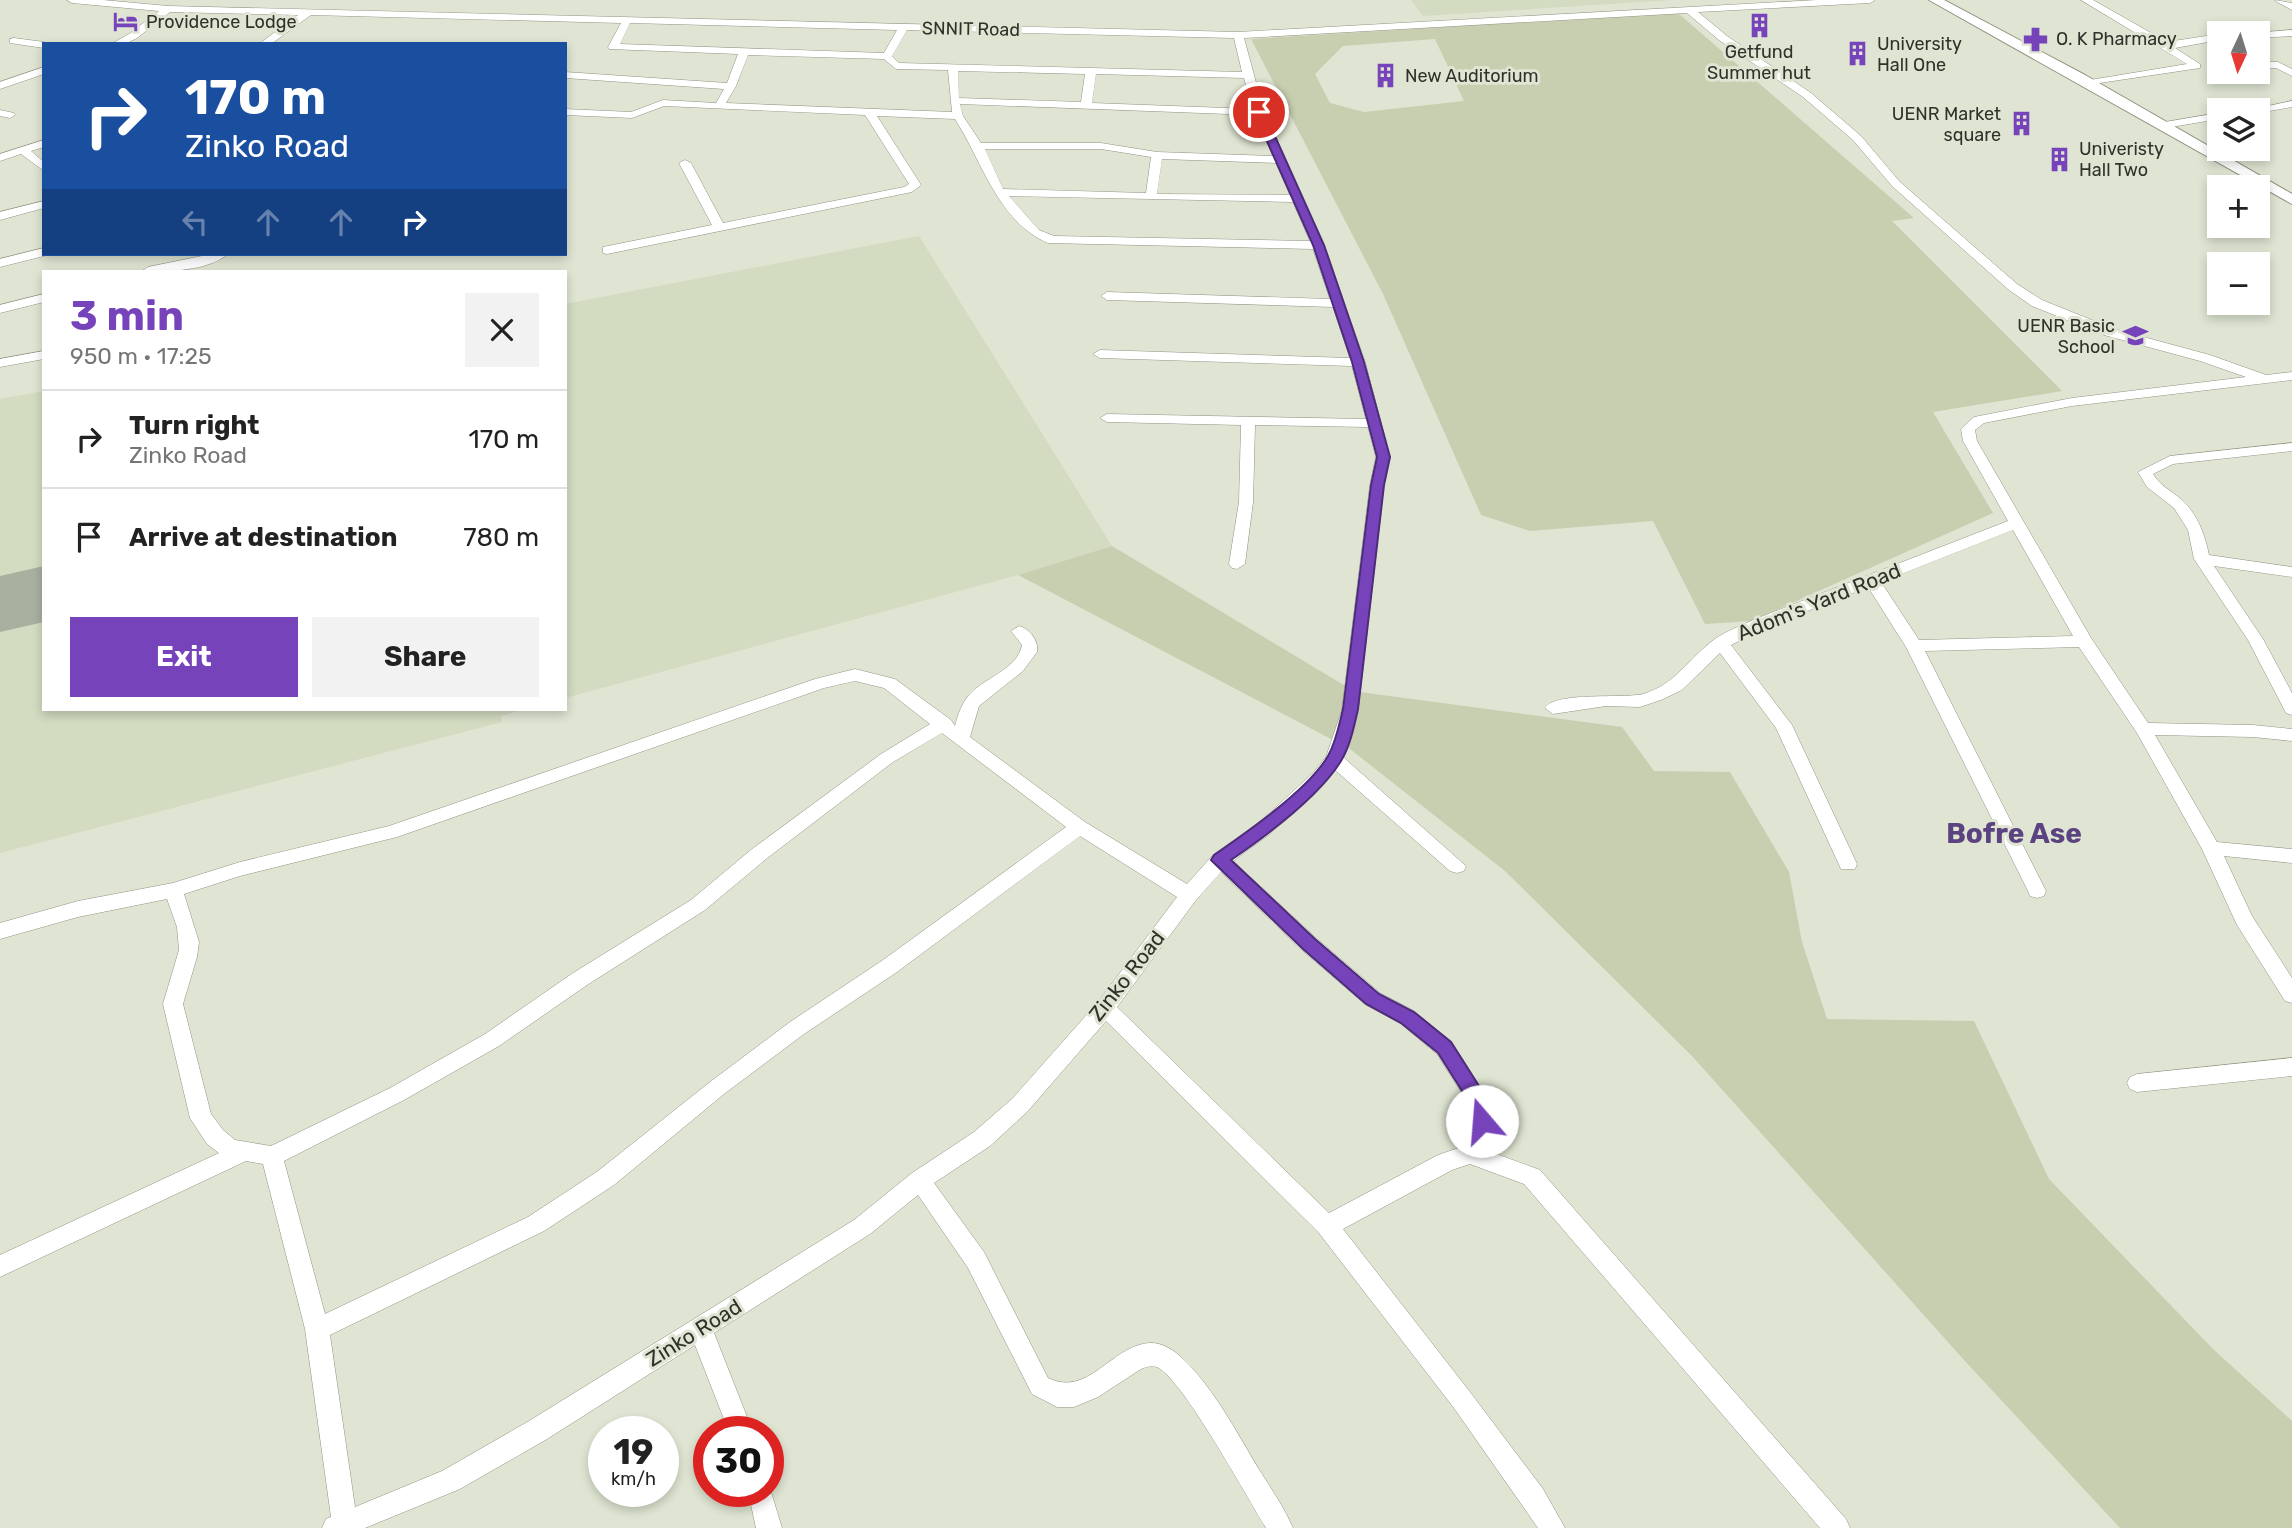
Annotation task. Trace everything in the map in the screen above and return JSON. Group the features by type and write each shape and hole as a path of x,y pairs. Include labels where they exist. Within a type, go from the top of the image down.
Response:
{"main road":[{"path":"1935,0 1953,4 2054,66 2165,125 2292,200"},
{"path":"1922,1 1953,4"}],"street":[{"name":"SNNIT Road","path":"72,0 168,9 309,12 351,10"},
{"name":"SNNIT Road","path":"116,0 626,22 732,19 1238,30 1561,15"},
{"name":"SNNIT Road","path":"732,19 904,27 1238,35 1783,0"},
{"name":"SNNIT Road","path":"1576,14 1870,0"},
{"path":"2086,0 2196,66 2086,81"},
{"path":"2280,0 2292,7"},
{"name":"SNNIT Road","path":"371,11 505,8 715,19"},
{"path":"120,42 168,9"},
{"path":"1689,10 1732,44 1807,95 1857,138 1896,184 2013,287 2037,303 2109,332 2205,358 2264,379"},
{"path":"267,42 309,12"},
{"path":"620,63 612,46 626,22"},
{"path":"887,56 904,27"},
{"path":"2270,34 2292,33"},
{"name":"Zinko Road","path":"340,1526 451,1480 538,1430 862,1227 920,1180 982,1139 1020,1105 1105,1007 1189,895 1220,860 1265,828 1320,777 1334,759 1350,709 1377,485 1383,457 1358,362 1318,245 1259,112 1238,35"},
{"path":"2162,46 2207,40"},
{"path":"14,41 42,45"},
{"path":"719,106 731,86 744,52"},
{"path":"567,75 620,63 744,52 887,56 896,66 953,69 1248,75"},
{"path":"620,63 731,86"},
{"path":"2270,65 2278,65 2292,73"},
{"path":"953,69 954,101 958,116 978,146 999,192 1035,233 1052,240 1318,245"},
{"path":"0,86 42,71"},
{"path":"1086,106 1091,72"},
{"path":"27,77 42,81"},
{"path":"954,101 1259,112"},
{"path":"567,112 632,116 663,103 958,116"},
{"path":"2270,108 2292,104"},
{"path":"607,250 913,188 915,185 896,152 870,114"},
{"path":"2165,125 2207,118"},
{"path":"0,158 42,144"},
{"path":"978,146 1101,146 1157,155 1278,160"},
{"path":"23,150 42,166"},
{"path":"1151,197 1157,155"},
{"path":"685,163 719,227"},
{"path":"999,192 1297,199"},
{"path":"0,216 42,205"},
{"path":"0,263 42,252"},
{"path":"154,270 204,261 217,256"},
{"path":"1107,296 1337,303"},
{"path":"0,309 42,298"},
{"path":"1100,354 1358,362"},
{"path":"0,363 42,355"},
{"path":"2292,376 2073,402 1979,419 1968,429 1970,441 2016,523 2084,641 2143,729 2211,848 2244,920 2292,995"},
{"path":"1107,418 1374,423"},
{"path":"1237,564 1246,502 1248,421"},
{"path":"2292,447 2171,460 2145,472 2152,484 2179,505 2196,530 2202,559 2255,639 2292,709"},
{"name":"Adom's Yard Road","path":"1553,708 1606,700 1640,701 1655,696 1676,687 1721,643 1786,612 2016,523"},
{"path":"2202,559 2292,572"},
{"path":"1871,579 1914,646 2037,891"},
{"path":"961,738 967,714 977,696 1027,658 1030,644 1019,631"},
{"path":"1914,646 2084,641"},
{"path":"1721,643 1783,725 1848,864"},
{"path":"0,931 78,909 173,890 240,869 391,832 839,678 855,675 889,683 1079,827 1189,895"},
{"path":"173,890 186,926 189,948 175,988 173,1004 201,1118 215,1138 230,1149 272,1156 397,1094 503,1033 580,979 698,905 887,758 908,743 944,724"},
{"path":"2143,729 2253,731 2292,735"},
{"path":"1334,759 1457,866"},
{"path":"317,1329 536,1224 586,1191 797,1028 890,966 1079,827"},
{"path":"2211,848 2292,856"},
{"path":"1220,860 1309,944 1373,999 1407,1017 1444,1048 1476,1097 1482,1121 1480,1155"},
{"path":"1105,1007 1327,1226 1462,1400 1534,1498 1552,1528"},
{"path":"2137,1083 2292,1066"},
{"path":"0,1266 244,1152"},
{"path":"1327,1226 1446,1162 1470,1153 1532,1177 1837,1528"},
{"path":"272,1156 317,1329 340,1526"},
{"path":"920,1180 976,1260 1040,1386 1051,1395 1063,1396 1107,1380 1137,1356 1149,1353 1163,1357 1188,1382 1280,1528"},
{"path":"701,1329 735,1416"},
{"path":"764,1507 769,1528"}],"shaded area":[{"path":"1411,0 1672,0 1423,16"},
{"path":"1678,13 1914,218 1892,221 2062,391 1933,412 1993,513 1752,621 1705,624 1653,521 1530,531 1481,515 1383,294 1251,39","holes":["1435,39 1464,101 1364,112 1330,103 1315,74 1343,46"]},
{"path":"919,236 1112,546 1018,575 567,697 567,304"},
{"path":"42,391 42,711 519,711 501,716 502,722 0,853 0,399"},
{"path":"1112,546 1342,684 1360,692 1622,727 1654,771 1730,772 1789,872 1802,942 1827,1019 1974,1021 2049,1179 2213,1349 2292,1421 2292,1528 2120,1528 1964,1360 1692,1056 1505,871 1350,749 1018,575"}],"runway":[{"path":"0,604 42,594"}],"place":[{"name":"Providence Lodge","path":"126,22"},
{"name":"Getfund Summer hut","path":"1759,25"},
{"name":"O. K Pharmacy","path":"2036,39"},
{"name":"University Hall One","path":"1857,54"},
{"name":"New Auditorium","path":"1385,76"},
{"name":"UENR Market square","path":"2021,124"},
{"name":"Univeristy Hall Two","path":"2059,159"},
{"name":"UENR Basic School","path":"2135,336"}],"district":[{"name":"Bofre Ase","path":"2014,833"}],"route":[{"path":"1259,112 1318,245 1358,362 1383,457 1377,485 1350,709 1344,736 1334,759 1320,777 1265,828 1220,860 1309,944 1373,999 1407,1017 1444,1048 1461,1070 1476,1097 1482,1121"}]}
